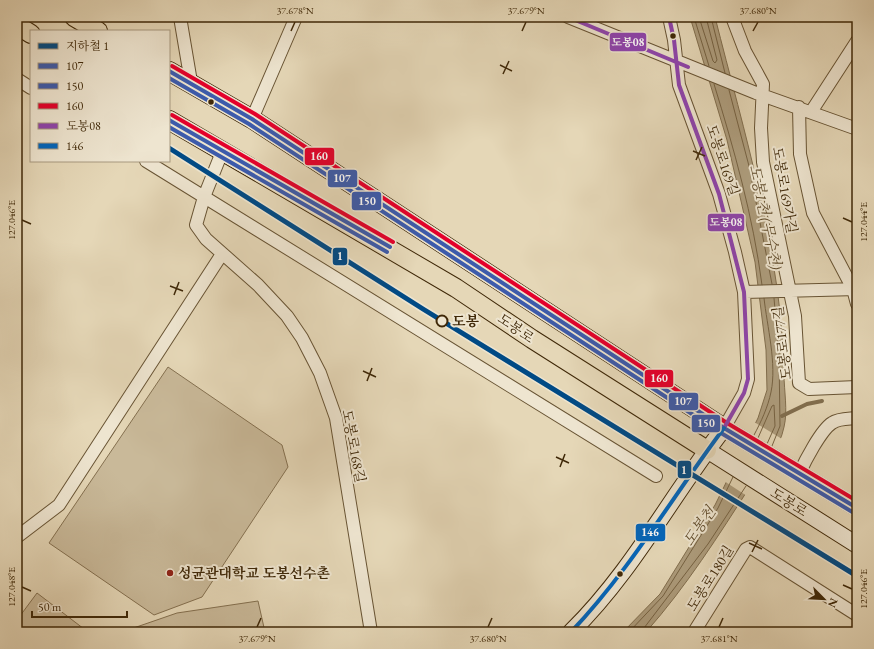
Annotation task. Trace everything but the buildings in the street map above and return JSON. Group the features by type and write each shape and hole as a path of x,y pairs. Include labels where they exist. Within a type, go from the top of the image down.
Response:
{"main road":[{"path":"74,17 96,30"},
{"path":"17,25 30,33"},
{"name":"도봉로","path":"170,72 191,82 252,120 730,432 857,508"},
{"name":"도봉로","path":"170,121 389,247 456,288 532,339 857,545"},
{"path":"571,632 619,579 730,432"}],"street":[{"path":"180,17 191,82"},
{"path":"252,120 296,17"},
{"path":"568,17 688,67 857,129"},
{"name":"도봉로169길","path":"669,17 674,40 679,85 719,194 747,292 748,379 730,432"},
{"name":"도봉로169가길","path":"732,17 742,46 763,84 760,94 764,162 788,290"},
{"path":"811,112 857,41"},
{"path":"17,79 30,87"},
{"name":"도봉로169가길","path":"799,107 800,154 813,213 855,289 857,304"},
{"name":"도봉로168길","path":"222,152 204,197 197,217 196,225 206,239 258,285 287,316 302,338 320,373 336,418 371,632"},
{"path":"148,162 656,476"},
{"path":"17,537 59,505 222,254"},
{"path":"747,292 855,289"},
{"name":"도봉로177길","path":"788,290 795,316 799,383 809,389 857,387"},
{"path":"796,472 832,423 841,419 857,418"},
{"name":"도봉로180길","path":"694,632 746,549 750,547 857,615"}],"shaded area":[{"path":"168,367 282,445 288,467 202,597 154,615 49,543"},
{"path":"37,593 88,632 17,632 17,620"},
{"path":"258,601 265,632 122,632 177,613"}],"water":[{"name":"도봉천","path":"690,17 715,17 760,194 769,239 782,329 786,414 782,435 770,458 702,560 675,597 646,632 623,632 660,594 715,505 758,418 767,390 766,350 755,262 727,140"}],"pier":[{"path":"754,422 782,439 747,496 724,481"}],"waterway":[{"path":"782,416 807,404 822,401"}],"metro line":[{"name":"1","path":"170,149 423,309 857,576"}],"transit line":[{"name":"도봉08","path":"568,17 688,67"},
{"name":"도봉08","path":"669,17 674,40 679,85 719,194 744,292 748,379 744,393 724,428"},
{"name":"160","path":"172,66 255,114 727,423 857,501"},
{"name":"107","path":"170,72 252,119 724,428 857,508"},
{"name":"150","path":"170,79 249,124 721,433 854,513"},
{"name":"160","path":"172,115 393,242"},
{"name":"107","path":"170,121 390,247"},
{"name":"150","path":"170,128 387,252"},
{"name":"146","path":"571,632 613,584 724,428"}],"place":[{"name":"도봉","path":"442,321"},
{"name":"성균관대학교 도봉선수촌","path":"170,573"}],"water label":[{"name":"도봉1천 (무수천)","path":"766,217"}]}
